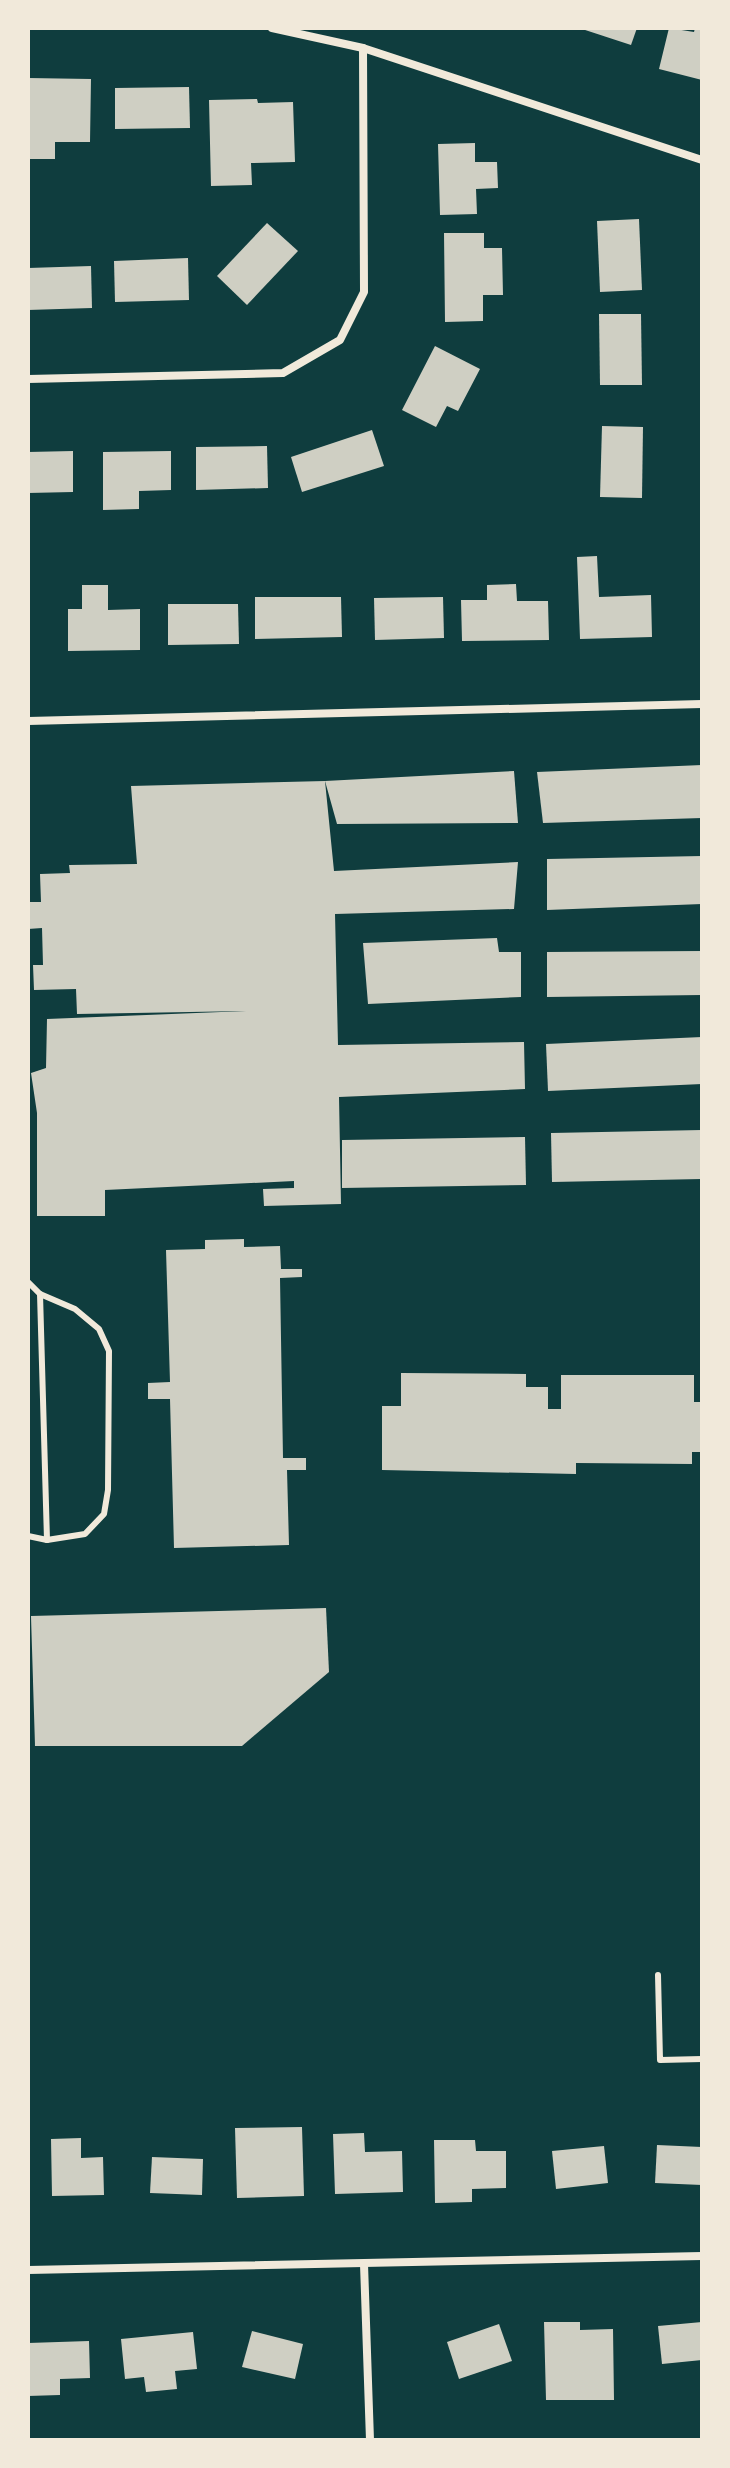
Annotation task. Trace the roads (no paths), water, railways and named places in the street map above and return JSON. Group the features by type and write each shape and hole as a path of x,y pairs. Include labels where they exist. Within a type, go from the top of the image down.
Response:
{"street":[{"path":"272,28 363,48 702,160"},
{"path":"28,379 283,373 340,340 364,292 363,48"},
{"path":"28,721 702,704"},
{"path":"28,2270 702,2256"},
{"path":"364,2264 370,2440"}],"lane":[{"path":"28,1282 40,1294 75,1309 99,1329 109,1351 108,1490 104,1514 85,1534 47,1540 28,1536"},
{"path":"40,1294 47,1540"},
{"path":"658,1975 660,2060 702,2059"}]}
